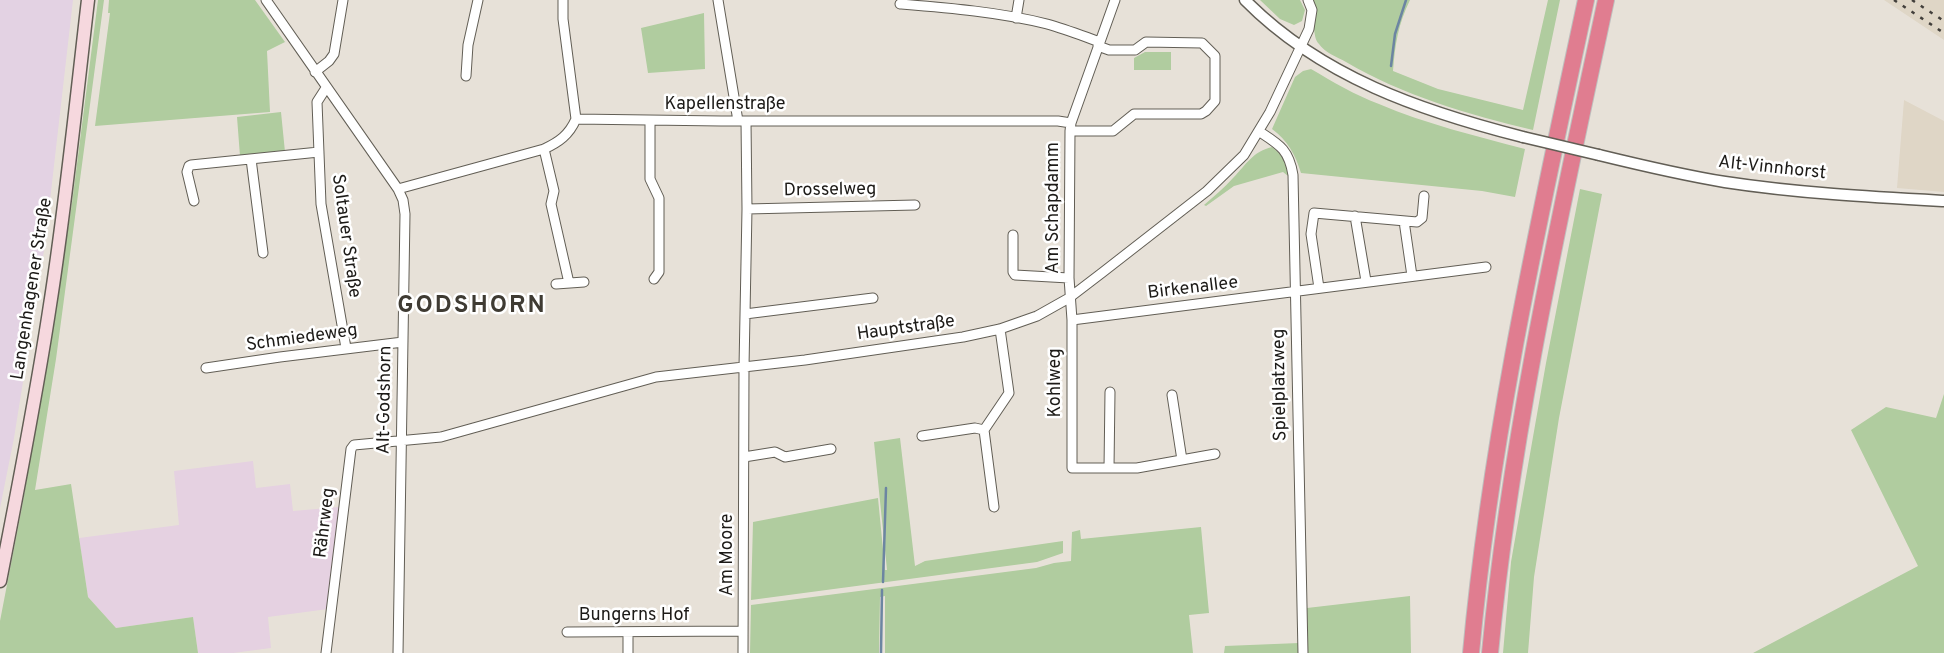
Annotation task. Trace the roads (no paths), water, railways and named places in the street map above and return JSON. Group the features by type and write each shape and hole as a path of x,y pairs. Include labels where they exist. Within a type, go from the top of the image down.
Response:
{"highway":[{"path":"1471,653 1490,494 1513,355 1586,0"},
{"path":"1490,653 1509,497 1532,359 1606,0"}],"main road":[{"name":"Langenhagener Straße","path":"0,581 50,306 64,211 88,0"}],"street":[{"name":"Alt-Godshorn","path":"266,0 398,189 405,214 398,653"},
{"path":"315,72 334,54 343,0"},
{"path":"466,76 468,45 478,0"},
{"path":"398,189 544,149 571,131 576,119 563,0"},
{"name":"Am Moore","path":"718,0 742,121 747,209 743,653"},
{"path":"1016,18 1019,0"},
{"name":"Am Schapdamm","path":"1069,298 1071,127 1115,0"},
{"name":"Alt-Vinnhorst","path":"1245,0 1300,48 1353,78 1398,99 1454,119 1680,174 1748,185 1944,201"},
{"name":"Hauptstraße","path":"402,440 447,436 656,377 963,337 1000,329 1037,316 1069,298 1226,175 1244,155 1260,132 1300,48 1311,19 1308,0"},
{"name":"Kapellenstraße","path":"576,119 1044,121 1113,131 1134,114 1201,114 1215,101 1215,56 1202,43 1146,42 1135,50 1109,50 1057,27 971,10 900,4"},
{"name":"Soltauer Straße","path":"326,88 317,102 321,204 346,348"},
{"path":"650,121 650,179 659,198 659,272 654,279"},
{"name":"Spielplatzweg","path":"1260,132 1286,151 1293,175 1303,653"},
{"path":"544,149 554,191 551,204 569,283"},
{"path":"194,201 187,172 191,165 319,152"},
{"path":"251,159 263,253"},
{"path":"1319,288 1311,234 1314,213 1420,221 1424,196"},
{"name":"Drosselweg","path":"747,209 915,205"},
{"path":"1355,216 1366,281"},
{"path":"1405,221 1412,276"},
{"path":"1013,235 1015,275 1069,278"},
{"name":"Birkenallee","path":"1072,320 1486,267"},
{"path":"556,284 584,282"},
{"path":"746,314 873,298"},
{"name":"Kohlweg","path":"1069,298 1072,320 1072,468 1109,468"},
{"path":"994,507 984,430 1009,393 1000,329"},
{"name":"Schmiedeweg","path":"206,368 403,342"},
{"path":"1110,392 1109,468 1138,468 1216,454"},
{"path":"1172,395 1182,460"},
{"path":"922,436 975,428 984,430"},
{"name":"Rährweg","path":"326,653 351,449 354,445 402,440"},
{"path":"744,457 775,452 785,457 831,449"},
{"name":"Bungerns Hof","path":"567,632 743,631"},
{"path":"628,632 628,653"}],"waterway":[{"path":"1391,66 1395,34 1406,0"},
{"path":"883,582 886,488"},
{"path":"881,653 882,590"}],"railway":[{"path":"1894,0 1944,33"},
{"path":"1912,0 1944,21"}],"district":[{"name":"GODSHORN","path":"472,307"}]}
